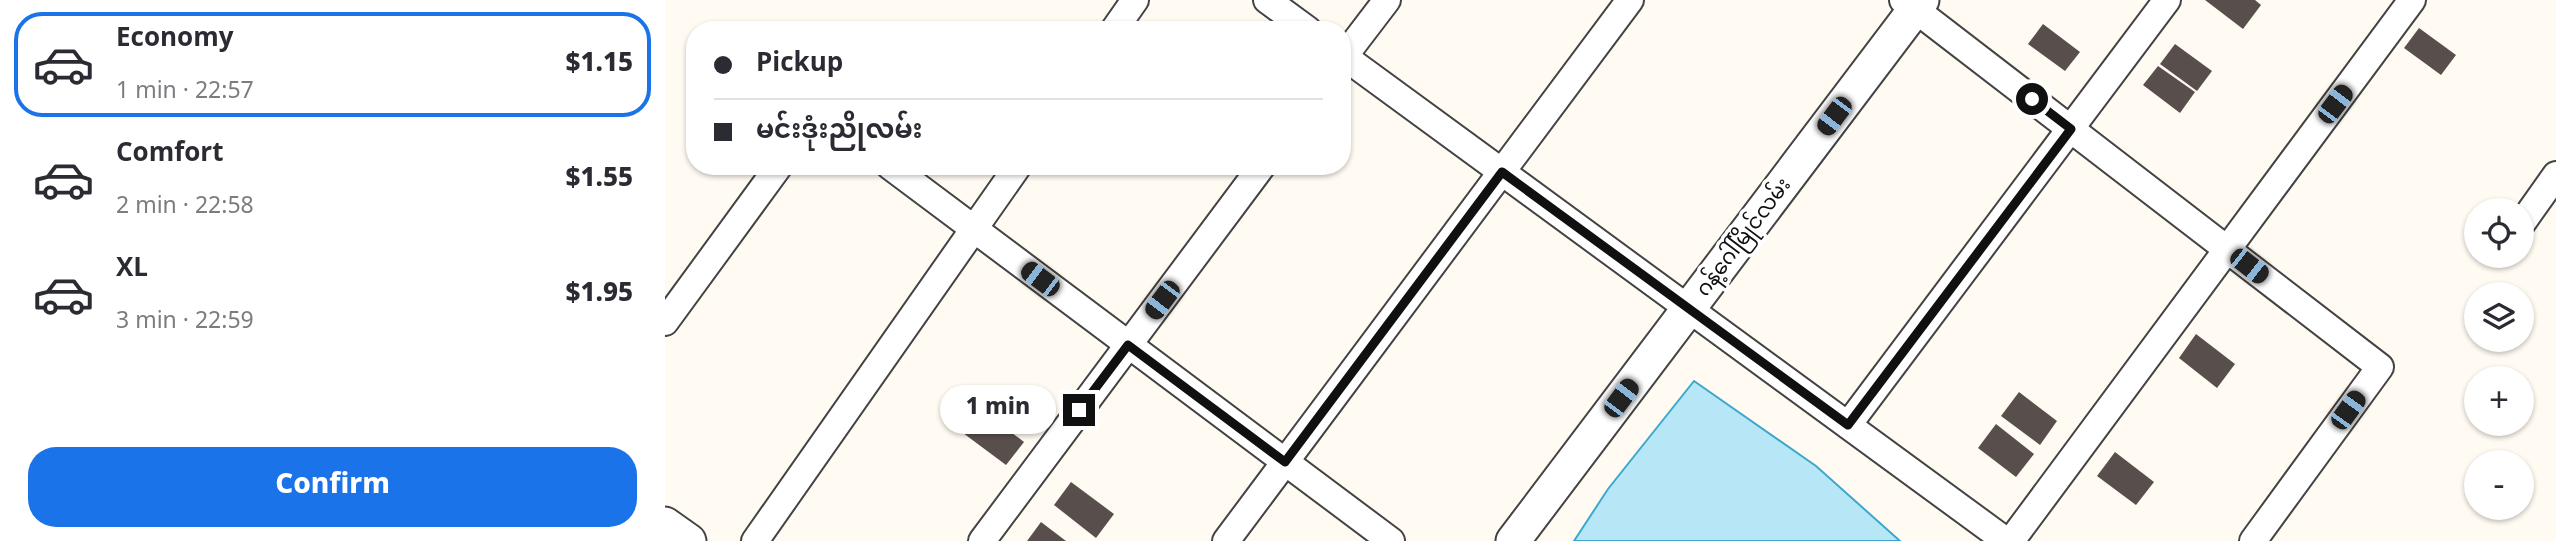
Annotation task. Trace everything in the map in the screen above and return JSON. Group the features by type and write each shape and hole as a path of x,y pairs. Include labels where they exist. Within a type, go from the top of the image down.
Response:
{"street":[{"path":"1120,21 1135,0"},
{"path":"1267,0 1296,21"},
{"path":"1351,47 1387,0"},
{"path":"1226,541 1630,0"},
{"path":"1848,425 2167,0"},
{"path":"1351,63 2008,541 2412,0"},
{"path":"1913,3 2071,129 2380,367 2253,541"},
{"name":"ဂန့်ဂေါ်မြိုင်လမ်း","path":"1513,541 1689,309 1913,3"},
{"path":"665,322 772,175"},
{"path":"902,175 1391,541"},
{"path":"755,541 1012,175"},
{"path":"982,541 1255,175"},
{"path":"2534,206 2556,175"},
{"path":"665,524 689,541"}],"water":[{"path":"1694,381 1816,466 1900,541 1574,541 1608,489"}],"building":[{"path":"2205,0 2255,0 2261,5 2243,29"},
{"path":"2043,24 2080,52 2065,71 2028,44"},
{"path":"2419,28 2456,55 2441,75 2404,48"},
{"path":"2175,44 2212,71 2197,91 2160,64"},
{"path":"2158,66 2195,92 2180,113 2143,85"},
{"path":"2196,334 2235,364 2217,388 2179,358"},
{"path":"2019,392 2057,421 2040,445 2001,416"},
{"path":"981,409 1024,442 1006,465 963,433"},
{"path":"1996,424 2034,454 2016,477 1978,448"},
{"path":"2115,452 2154,482 2136,505 2097,476"},
{"path":"1071,482 1114,514 1096,538 1054,505"},
{"path":"1041,522 1066,541 1027,541"}],"route":[{"path":"1079,410 1128,345 1285,462 1502,172 1848,425 2071,129 2032,99"}]}
